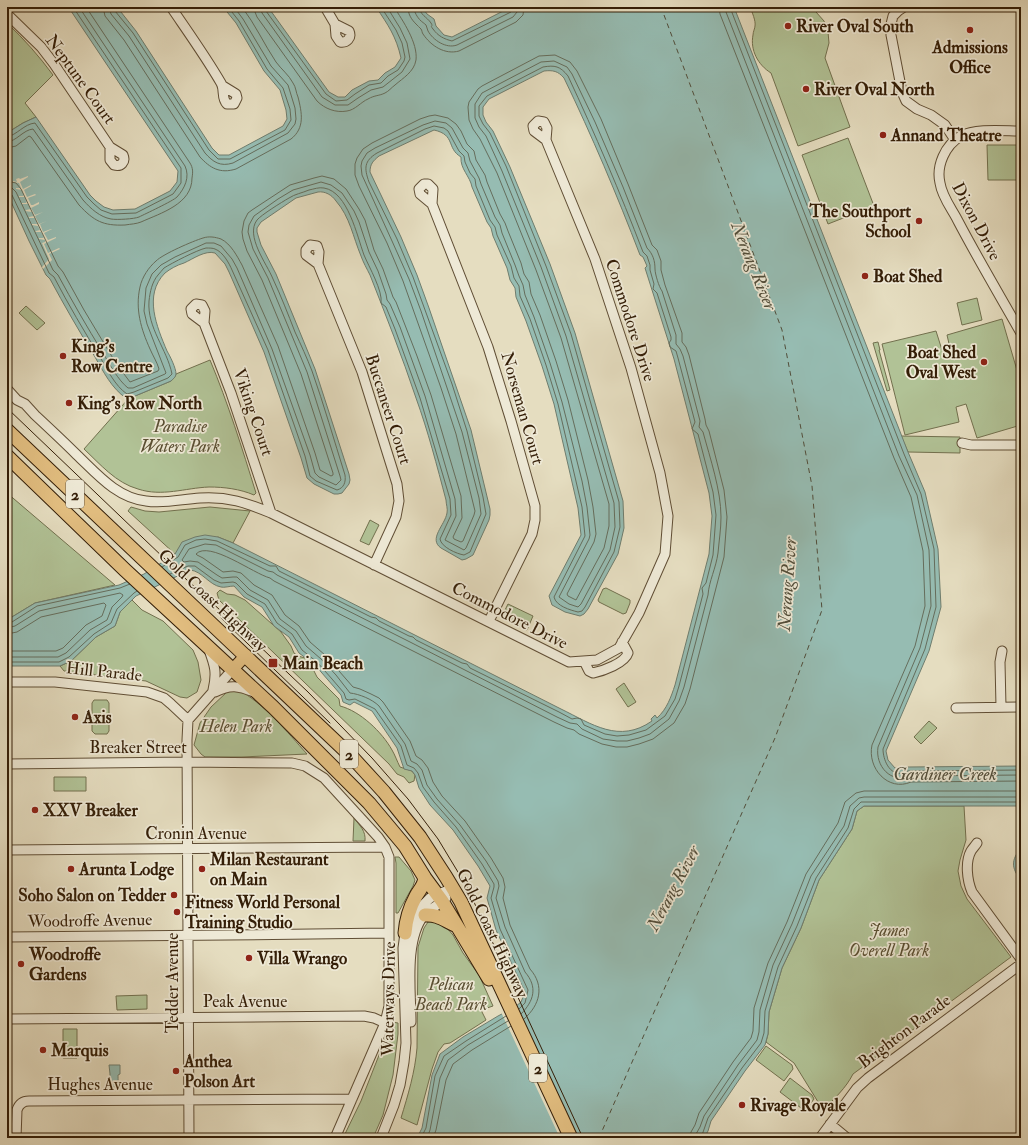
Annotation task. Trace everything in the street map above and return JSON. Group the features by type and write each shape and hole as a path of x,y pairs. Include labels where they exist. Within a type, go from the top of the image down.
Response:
{"highway":[{"name":"Gold Coast Highway","path":"7,430 352,757 398,809 420,837 453,888 466,913 564,1138"},
{"name":"Gold Coast Highway","path":"7,456 125,570 260,694 369,803 401,840 425,878 440,898 503,1000 571,1138"},
{"path":"405,933 409,912 416,896 424,885 425,878"},
{"path":"425,915 433,914 446,922 457,926"}],"main road":[{"path":"233,669 246,656"}],"street":[{"path":"171,7 223,86"},
{"path":"325,7 336,24"},
{"path":"904,7 893,16 891,36 902,92 906,101 916,110 931,115 944,125 955,140 962,136 979,132 1021,131"},
{"name":"Neptune Court","path":"7,14 41,47 110,147"},
{"name":"Commodore Drive","path":"7,389 17,400 25,404 107,483 124,494 145,501 157,502 201,498 232,499 248,503 271,513 569,662 597,660 619,648 639,613 665,554 668,516 660,473 629,360 595,259 546,140"},
{"name":"Dixon Drive","path":"955,140 947,150 940,165 939,175 942,193 1021,333"},
{"name":"Norseman Court","path":"432,204 488,347 512,421 535,506 535,520 532,534 489,622"},
{"name":"Buccaneer Court","path":"318,264 362,372 397,484 399,501 396,517 374,565"},
{"name":"Viking Court","path":"204,323 231,393 271,513"},
{"path":"962,443 971,445 1021,445"},
{"path":"584,661 589,671 593,673 601,671 624,660 628,653 622,642"},
{"path":"207,645 216,671 212,693"},
{"path":"1001,707 1000,662 1002,651"},
{"path":"188,720 233,669"},
{"name":"Hill Parade","path":"7,682 55,682 147,692 164,698 188,720"},
{"path":"212,693 224,687 233,686 260,694"},
{"path":"956,708 1021,707"},
{"name":"Tedder Avenue","path":"188,720 189,1138"},
{"name":"Breaker Street","path":"7,764 188,762 292,763 305,766 324,778 378,837 385,847"},
{"path":"977,843 971,851 968,862 969,885 972,892 1021,958"},
{"path":"335,1138 385,1023 389,1006 389,857 385,847"},
{"name":"Cronin Avenue","path":"7,850 385,847"},
{"path":"440,898 453,888"},
{"name":"Waterways Drive","path":"388,1138 403,1099 408,1076 411,1042 411,953 414,938 419,923 440,898"},
{"name":"Waterways Drive","path":"381,1138 394,1106 404,1062 406,1043 403,948 405,933 412,920 426,901 440,898"},
{"name":"Woodroffe Avenue","path":"7,937 223,936 389,933"},
{"name":"Brighton Parade","path":"820,1138 857,1088 868,1078 1021,964"},
{"name":"Peak Avenue","path":"7,1019 364,1016 374,1018 385,1023"},
{"name":"Hughes Avenue","path":"11,1119 22,1102 29,1100 352,1099"},
{"path":"11,1119 16,1138"},
{"path":"830,1124 847,1138"}],"green space":[{"name":"River Oval North","path":"750,7 815,7 816,12 824,21 828,32 829,43 825,58 850,127 798,146 771,73 762,66 754,52 752,41 755,24 754,16"},
{"path":"7,23 31,48 53,75 25,103 36,117 7,133"},
{"path":"848,138 874,206 828,224 802,155"},
{"path":"987,145 1021,145 1021,180 988,180"},
{"path":"977,298 982,320 962,325 957,303"},
{"path":"26,306 45,323 37,330 19,313"},
{"path":"1002,319 1021,384 1021,425 977,438 966,404 956,407 959,422 905,435 882,344 936,331 942,350 950,348 947,335"},
{"path":"878,342 890,390 887,391 873,343"},
{"name":"Paradise Waters Park","path":"210,360 240,442 256,493 254,495 238,490 215,487 165,492 138,489 115,478 84,449 129,398 171,381 176,374"},
{"path":"901,436 960,437 960,453 908,452"},
{"path":"7,493 115,585 35,603 7,620"},
{"path":"131,507 145,511 159,512 210,507 250,511 233,543 218,537 175,554 128,511"},
{"path":"370,520 379,525 369,545 360,541"},
{"path":"606,588 630,600 626,613 623,614 599,602 598,600 603,589"},
{"path":"220,590 245,600 281,632 294,653 305,658 310,663 317,677 339,699 340,706 363,717 376,729 388,743 400,767 412,771 415,775 414,781 409,783 404,777 397,774 389,764 219,600 217,593"},
{"path":"132,600 142,610 163,621 193,650 198,662 201,680 197,692 187,698 180,697 146,681 64,671 60,666 71,661 96,637 115,626 120,612"},
{"path":"508,604 533,616 527,630 503,618 503,614"},
{"path":"624,683 636,702 628,707 616,689"},
{"name":"Helen Park","path":"238,690 257,702 266,710 307,754 205,757 201,754 194,745 200,723 211,707 227,692"},
{"path":"94,700 107,700 109,703 109,731 107,734 95,734 92,731 92,703"},
{"path":"929,721 937,728 921,744 914,737"},
{"path":"54,777 86,777 86,791 54,791"},
{"name":"James Overell Park","path":"864,806 964,806 966,840 958,871 961,886 967,899 1011,957 853,1074 843,1089 823,1110 794,1063 766,1042 769,1012 782,968 801,928 819,880 852,829 857,811"},
{"path":"354,818 364,831 365,841 353,841"},
{"path":"395,857 399,857 411,871 415,880 398,913 396,913"},
{"name":"Pelican Beach Park","path":"432,920 446,927 453,935 463,953 479,975 493,1006 481,1010 486,1020 450,1043 444,1044 438,1052 417,1125 401,1118 413,1075 417,1048 418,947 424,928 428,922"},
{"path":"147,995 147,1009 117,1010 116,996"},
{"path":"392,1022 398,1023 398,1034 393,1075 383,1115 373,1138 343,1138 361,1101"},
{"path":"63,1029 77,1029 77,1058 63,1058"},
{"path":"766,1046 792,1065 793,1069 784,1081 756,1060"},
{"path":"790,1078 812,1095 814,1099 805,1111 780,1092"}],"water":[{"path":"70,7 117,7 136,31 212,148 219,155 229,155 283,126 287,119 280,90 264,71 236,23 223,7 268,7 329,92 338,97 345,97 352,90 369,81 378,80 385,73 395,67 401,58 394,37 376,7 422,7 427,14 434,19 436,26 444,35 452,37 511,7 734,7 925,492 938,549 941,607 929,651 886,751 888,760 895,768 901,769 907,767 1021,766 1021,806 864,806 857,811 852,829 819,880 801,928 782,968 769,1012 768,1034 765,1045 745,1071 711,1121 704,1138 417,1138 422,1128 432,1075 440,1054 463,1037 515,1007 521,1002 525,992 496,930 487,898 490,886 453,830 430,805 419,788 415,775 412,771 404,769 397,748 372,711 354,702 350,705 343,702 341,695 315,665 299,653 289,637 274,626 262,607 244,597 234,586 217,586 198,573 190,570 136,596 120,612 115,626 96,637 71,661 60,666 7,666 7,620 35,603 119,585 144,574 175,554 182,542 205,535 218,537 233,543 595,725 617,731 628,731 640,728 652,721 651,719 655,715 657,718 668,703 675,685 709,554 712,516 709,493 674,359 645,268 647,266 643,257 640,255 604,166 564,78 555,72 544,71 489,99 483,107 483,115 493,131 510,167 550,264 575,333 623,501 624,528 618,554 588,609 580,616 565,612 552,605 549,596 581,535 578,508 554,404 542,366 516,297 515,288 510,280 507,268 491,228 462,165 461,157 456,153 448,138 441,132 434,130 379,156 372,163 370,172 401,237 417,275 471,430 490,509 489,520 473,555 462,560 441,548 437,544 436,540 438,532 446,518 447,508 424,423 394,336 348,220 341,207 328,194 318,192 296,198 261,222 257,228 257,232 261,245 276,274 315,369 349,474 349,484 342,493 334,494 314,484 307,478 264,352 229,272 225,264 215,253 211,252 203,254 169,270 158,282 155,291 153,301 156,322 163,342 174,365 176,371 175,377 171,381 135,396 126,398 116,390 77,328 50,279 46,275 7,193 7,133 36,117 90,195 104,207 113,210 135,209 170,191 177,182 178,171 71,11"},
{"path":"1021,848 1021,880 1015,872 1014,860"},
{"path":"109,1065 120,1065 120,1074 118,1075 117,1084 114,1087 111,1087 109,1084"}],"pier":[{"path":"28,176 20,182 23,189 31,185 24,190 27,197 36,195 28,198 31,205 39,202 39,204 31,208 35,215 43,212 35,216 39,224 47,221 40,224 43,232 52,229 44,233 48,240 56,237 44,244 48,253 59,248 60,249 49,254 52,260 43,269 42,267 49,259 42,243 45,242 45,240 39,239 44,237 41,232 35,232 40,230 38,226 32,225 37,224 35,218 29,218 34,216 32,212 25,211 31,209 28,204 22,204 26,203 27,201 25,197 19,197 24,195 22,190 16,189 21,188 19,183 13,182 17,182 16,179"},
{"path":"516,1003 578,1138 560,1138 501,1012"}],"ferry route":[{"path":"599,1138 775,738 822,610 812,486 782,330 661,7"}],"tram line":[{"path":"7,408 188,581 308,692 372,758 408,799 438,839 467,887 583,1138"},
{"path":"221,618 330,723"}],"place":[{"name":"River Oval South","path":"788,26"},
{"name":"Admissions Office","path":"970,30"},
{"name":"River Oval North","path":"806,89"},
{"name":"Annand Theatre","path":"883,135"},
{"name":"The Southport School","path":"919,221"},
{"name":"Boat Shed","path":"865,276"},
{"name":"King's Row Centre","path":"63,356"},
{"name":"Boat Shed Oval West","path":"984,362"},
{"name":"King's Row North","path":"69,403"},
{"name":"Main Beach","path":"273,663"},
{"name":"Axis","path":"75,717"},
{"name":"XXV Breaker","path":"35,810"},
{"name":"Arunta Lodge","path":"71,869"},
{"name":"Milan Restaurant on Main","path":"202,869"},
{"name":"Soho Salon on Tedder","path":"174,895"},
{"name":"Fitness World Personal Training Studio","path":"177,912"},
{"name":"Villa Wrango","path":"249,958"},
{"name":"Woodroffe Gardens","path":"21,964"},
{"name":"Marquis","path":"43,1050"},
{"name":"Anthea Polson Art","path":"176,1071"},
{"name":"Rivage Royale","path":"742,1105"}],"water label":[{"name":"Nerang River","path":"754,266"},
{"name":"Nerang River","path":"787,584"},
{"name":"Gardiner Creek","path":"945,774"},
{"name":"Nerang River","path":"673,888"}]}
